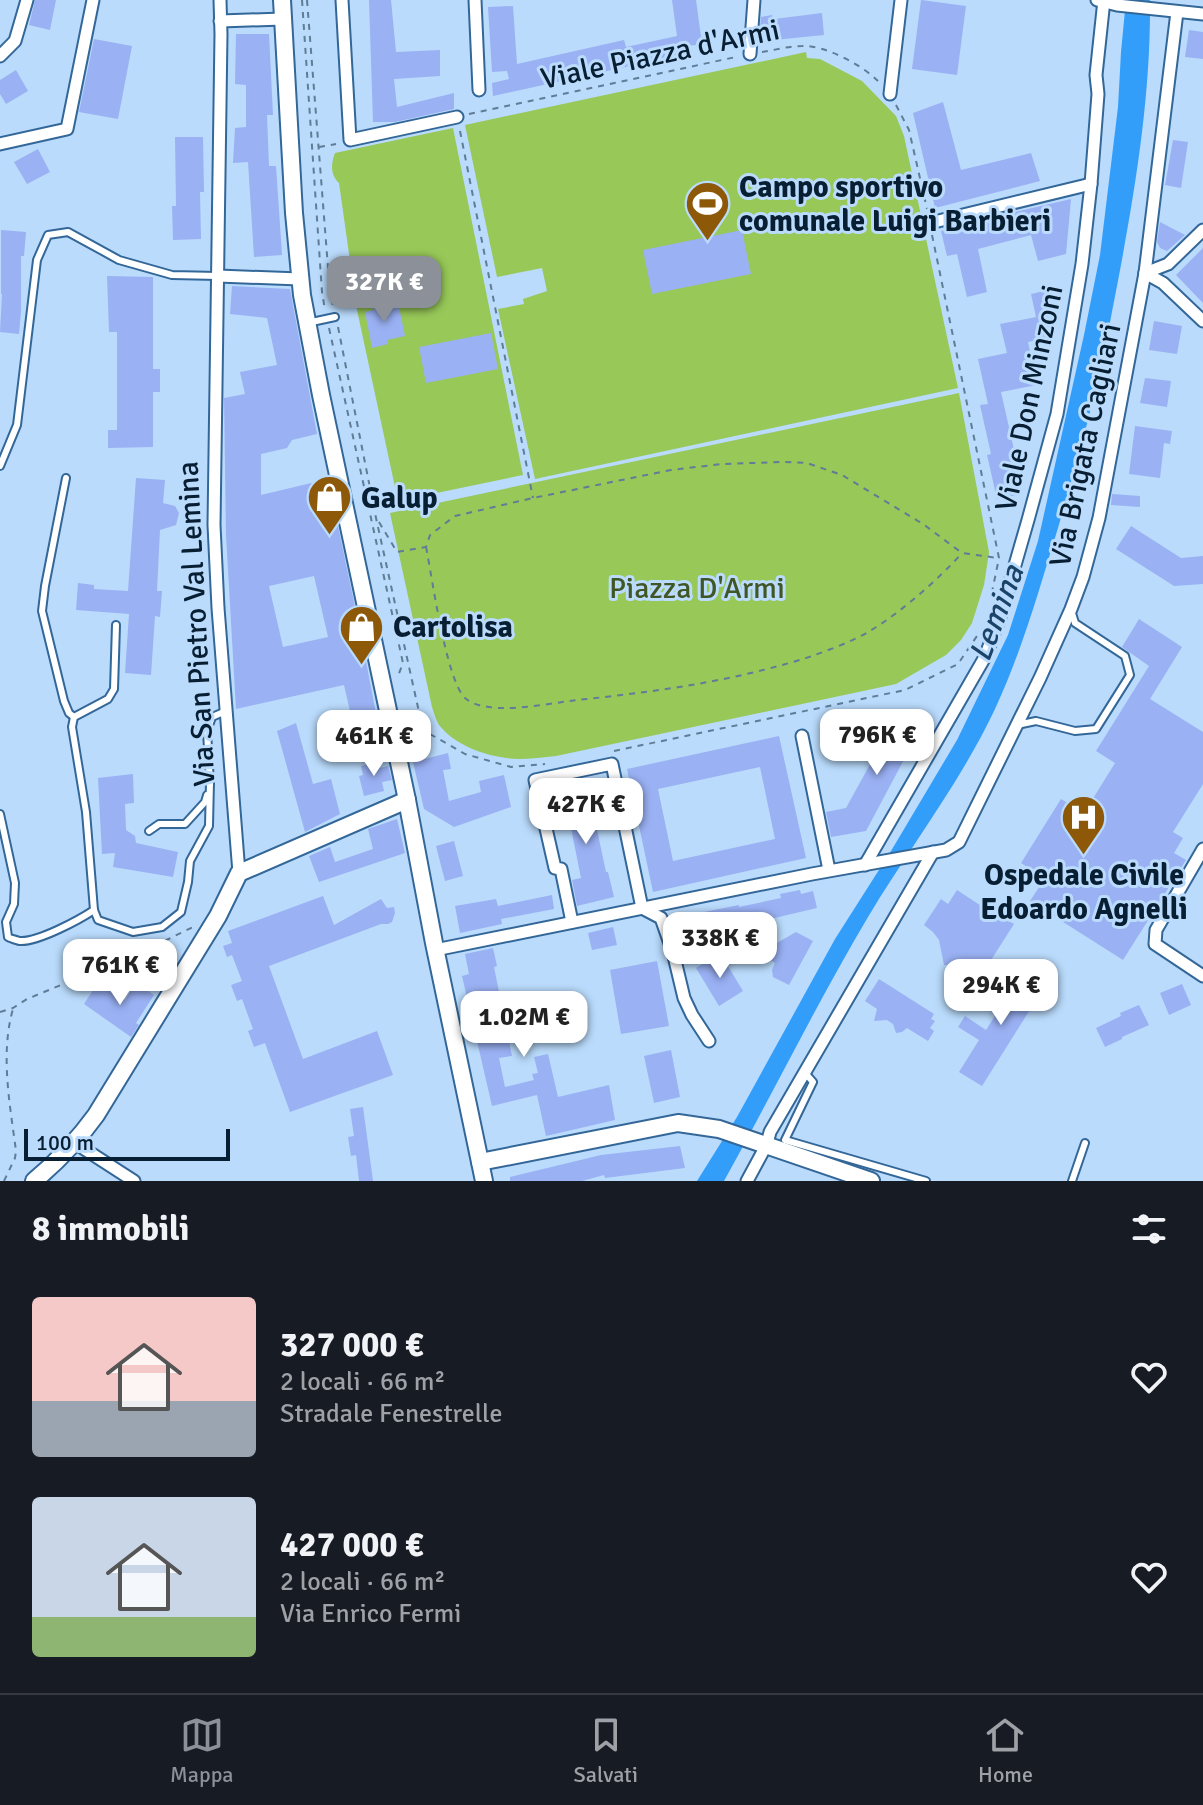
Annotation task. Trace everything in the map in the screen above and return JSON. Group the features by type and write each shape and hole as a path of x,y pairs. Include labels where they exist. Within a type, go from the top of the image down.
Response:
{"main road":[{"path":"282,0 294,213 307,323 484,1181"},
{"path":"34,1181 75,1143 96,1115 218,916 239,873 407,800"},
{"path":"480,1162 678,1123 719,1129 871,1181"}],"street":[{"path":"0,56 15,41 27,0"},
{"path":"0,144 67,129 93,0"},
{"name":"Via San Pietro Val Lemina","path":"220,0 214,525 239,873"},
{"path":"342,0 350,140 457,117"},
{"path":"475,0 479,90"},
{"path":"750,54 754,0"},
{"path":"890,94 901,0"},
{"path":"1097,0 1203,14"},
{"name":"Viale Don Minzoni","path":"865,865 985,657 1000,617 1057,414 1082,264 1104,0"},
{"name":"Via Brigata Cagliari","path":"747,1181 760,1142 770,1132 806,1074 933,852 946,850 959,842 1040,678 1083,577 1099,518 1145,273 1177,12"},
{"path":"220,21 283,19"},
{"path":"930,223 1091,184"},
{"path":"1145,273 1168,264 1203,230"},
{"path":"1145,273 1163,283 1203,321"},
{"path":"218,276 300,279"},
{"path":"802,736 829,870"},
{"path":"572,922 561,869 555,868 535,780 612,757 642,908"},
{"path":"1203,849 1156,930 1155,944 1203,976"},
{"path":"435,950 829,870 933,852"},
{"path":"642,908 661,918 684,998 709,1041"},
{"path":"75,1143 134,1181"}],"lane":[{"path":"0,466 17,425 37,260 48,235 68,232 119,260 172,275 218,276"},
{"path":"307,323 331,318"},
{"path":"66,478 42,611 64,701 74,717"},
{"path":"1017,725 1036,721 1075,731 1096,729 1130,675 1125,656 1075,623 1071,609"},
{"path":"74,717 108,699 114,689 116,625"},
{"path":"74,717 72,727 86,812 94,910 98,920 133,932 162,927 181,912 190,861 209,826 207,731 212,717 226,711"},
{"path":"149,831 159,824 185,824 205,802 210,781"},
{"path":"0,814 15,883 14,904 6,922 8,937 20,941 31,939 77,922 94,910"},
{"path":"806,1074 813,1082 785,1140 926,1181"},
{"path":"1072,1181 1085,1143"}],"path":[{"path":"305,0 331,318 403,663 395,683"},
{"path":"305,0 322,292 331,318 423,730 465,754 511,767 552,763"},
{"name":"Viale Piazza d'Armi","path":"457,117 803,45 823,48 868,71 890,94 909,130 999,558 992,596"},
{"path":"457,117 533,498"},
{"path":"317,147 350,140"},
{"path":"962,553 946,572 870,631 808,657 652,691 501,708 474,704 458,689 446,652 426,547 430,535 455,516 533,498 699,466 747,462 807,463 867,488 962,553 999,558"},
{"path":"376,518 397,552 426,547"},
{"path":"612,757 905,690 958,664 979,634"},
{"path":"0,1012 218,916"},
{"path":"4,1181 16,1151 8,1099 5,1043 13,1008"}],"green space":[{"name":"Campo sportivo comunale Luigi Barbieri","path":"806,52 807,58 820,59 862,81 896,116 904,136 958,388 535,479 498,309 524,304 523,299 547,291 542,268 497,277 465,125"},
{"path":"453,128 523,475 398,501 357,310 339,183 333,172 333,161 335,153"},
{"name":"Piazza D'Armi","path":"959,393 989,552 984,585 972,623 946,655 896,684 556,756 518,759 486,754 464,745 439,725 432,707 390,513"}],"water":[{"path":"1126,0 1150,0 1145,108 1130,215 1091,409 1022,643 981,736 951,789 849,949 724,1181 697,1181 737,1117 835,939 957,740 1008,635 1038,541 1100,255 1118,107"}],"building":[{"path":"35,0 56,0 50,30 29,25"},
{"path":"369,0 391,0 396,52 440,50 440,76 394,79 397,107 454,93 454,109 395,122 373,122"},
{"path":"672,0 696,0 702,44 688,46 690,58 640,68 639,64 493,96 492,83 509,79 507,71 492,72 488,7 513,6 517,64 624,40 626,47 677,36"},
{"path":"921,0 966,6 957,75 912,69"},
{"path":"822,13 824,35 759,43 761,17 772,15 774,19"},
{"path":"1189,30 1203,32 1203,59 1185,57"},
{"path":"236,34 269,34 273,115 267,115 269,166 276,166 282,255 254,257 248,162 233,163 235,128 246,127 246,85 235,84"},
{"path":"94,39 132,46 118,119 79,112"},
{"path":"16,70 28,91 6,104 0,94 0,80"},
{"path":"943,102 961,170 1031,153 1040,181 935,208 913,113"},
{"path":"175,137 203,137 201,239 173,240"},
{"path":"1173,140 1188,142 1181,188 1165,185"},
{"path":"38,149 50,172 27,184 14,162"},
{"path":"1071,199 1066,254 1038,261 1031,235 978,249 987,292 967,297 957,254 947,256 941,231"},
{"path":"1160,222 1185,235 1167,251 1160,248 1157,242"},
{"path":"1,230 26,232 24,256 21,256 19,334 0,332"},
{"path":"742,230 751,274 652,294 643,250"},
{"path":"1203,248 1203,303 1176,275"},
{"path":"107,276 153,277 153,369 160,369 160,392 153,392 153,447 108,448 108,430 117,430 117,332 109,332"},
{"path":"232,286 290,289 317,434 292,440 287,448 261,454 261,495 328,479 381,740 333,750 328,724 352,720 344,685 236,709 226,535 224,398 245,394 240,372 277,365 267,318 230,314","holes":["314,576 328,637 283,647 269,586"]},
{"path":"1053,289 1056,305 1046,307 1053,337 1028,342 1037,385 1001,392 1020,485 1015,486 1017,495 997,499 980,405 988,404 978,359 1007,353 1000,324 1036,317 1031,294"},
{"path":"388,302 390,309 399,307 405,336 372,348 365,312 373,310 372,306"},
{"path":"1154,321 1182,326 1177,354 1149,350"},
{"path":"491,333 498,369 426,383 419,347"},
{"path":"1145,378 1171,381 1167,407 1140,403"},
{"path":"1135,426 1172,431 1170,444 1164,443 1160,478 1129,474"},
{"path":"136,478 165,480 163,503 175,506 179,513 176,525 160,530 157,591 162,591 160,617 155,616 151,675 125,673 129,614 76,610 78,583 94,585 94,589 128,591"},
{"path":"1112,494 1140,496 1140,507 1111,505"},
{"path":"1131,526 1181,558 1203,556 1203,584 1174,586 1116,549"},
{"path":"1139,619 1182,647 1150,699 1203,732 1203,784 1173,832 1183,838 1174,853 1186,860 1123,960 1030,901 1045,878 1021,863 1061,799 1084,813 1115,763 1096,751 1149,666 1122,647"},
{"path":"911,711 925,720 866,831 831,837 826,812 846,808 890,728 888,717"},
{"path":"296,723 313,784 331,779 340,814 305,832 277,731"},
{"path":"779,736 806,858 653,892 627,769","holes":["760,767 775,839 673,861 658,789"]},
{"path":"448,753 451,769 443,770 449,801 481,792 479,781 504,775 511,807 454,827 424,809 413,762"},
{"path":"378,762 380,768 388,766 392,780 382,782 384,791 364,796 359,776 363,775 361,766"},
{"path":"133,774 134,803 125,804 126,830 135,836 136,843 178,852 173,877 113,867 115,853 102,854 98,778"},
{"path":"586,778 614,897 577,906 572,880 581,878 562,783"},
{"path":"397,819 405,853 319,882 309,856 330,847 335,862 373,849 368,829"},
{"path":"454,841 463,876 445,881 436,846"},
{"path":"800,890 801,894 813,891 817,908 770,919 776,922 684,941 679,917 781,898 780,894"},
{"path":"957,890 1014,924 977,982 959,966 944,965 939,940 924,925 941,899 948,904"},
{"path":"552,895 554,909 501,919 502,924 460,933 455,906 496,899 498,906"},
{"path":"323,896 334,925 381,899 387,908 394,907 395,913 388,924 269,966 303,1059 377,1031 393,1075 290,1112 265,1043 254,1047 248,1031 253,1029 242,999 237,1001 231,985 242,981 232,955 227,957 223,946 232,943 228,931"},
{"path":"613,927 617,945 592,950 588,933"},
{"path":"796,932 813,941 789,985 773,977 775,963 769,959 775,944"},
{"path":"493,948 512,1056 499,1058 505,1087 534,1080 532,1074 538,1073 534,1057 548,1054 558,1097 609,1085 615,1120 546,1136 537,1095 492,1106 462,976 469,974 465,954"},
{"path":"720,953 743,991 719,1006 696,968"},
{"path":"657,961 669,1026 621,1034 610,970"},
{"path":"1026,967 1048,981 982,1086 959,1072 979,1040 958,1027 965,1016 986,1030"},
{"path":"879,979 934,1014 931,1019 935,1021 930,1028 934,1031 928,1041 907,1028 896,1033 893,1024 887,1020 874,1021 877,1009 865,1001"},
{"path":"136,983 154,995 131,1037 84,1004 97,984 125,1000"},
{"path":"1182,984 1191,1005 1169,1015 1160,993"},
{"path":"561,991 569,1028 540,1034 532,997"},
{"path":"1139,1005 1149,1025 1105,1047 1096,1028"},
{"path":"671,1050 680,1097 654,1103 644,1056"},
{"path":"363,1107 373,1181 359,1181 356,1155 351,1156 348,1137 354,1136 350,1109"},
{"path":"680,1146 685,1168 605,1178 604,1175 582,1181 510,1181 510,1177 601,1155"}],"place":[{"name":"Campo sportivo comunale Luigi Barbieri","path":"708,243"},
{"name":"Galup","path":"330,537"},
{"name":"Cartolisa","path":"362,666"},
{"name":"Ospedale Civile Edoardo Agnelli","path":"1084,856"}],"water label":[{"name":"Lemina","path":"996,613"}]}
